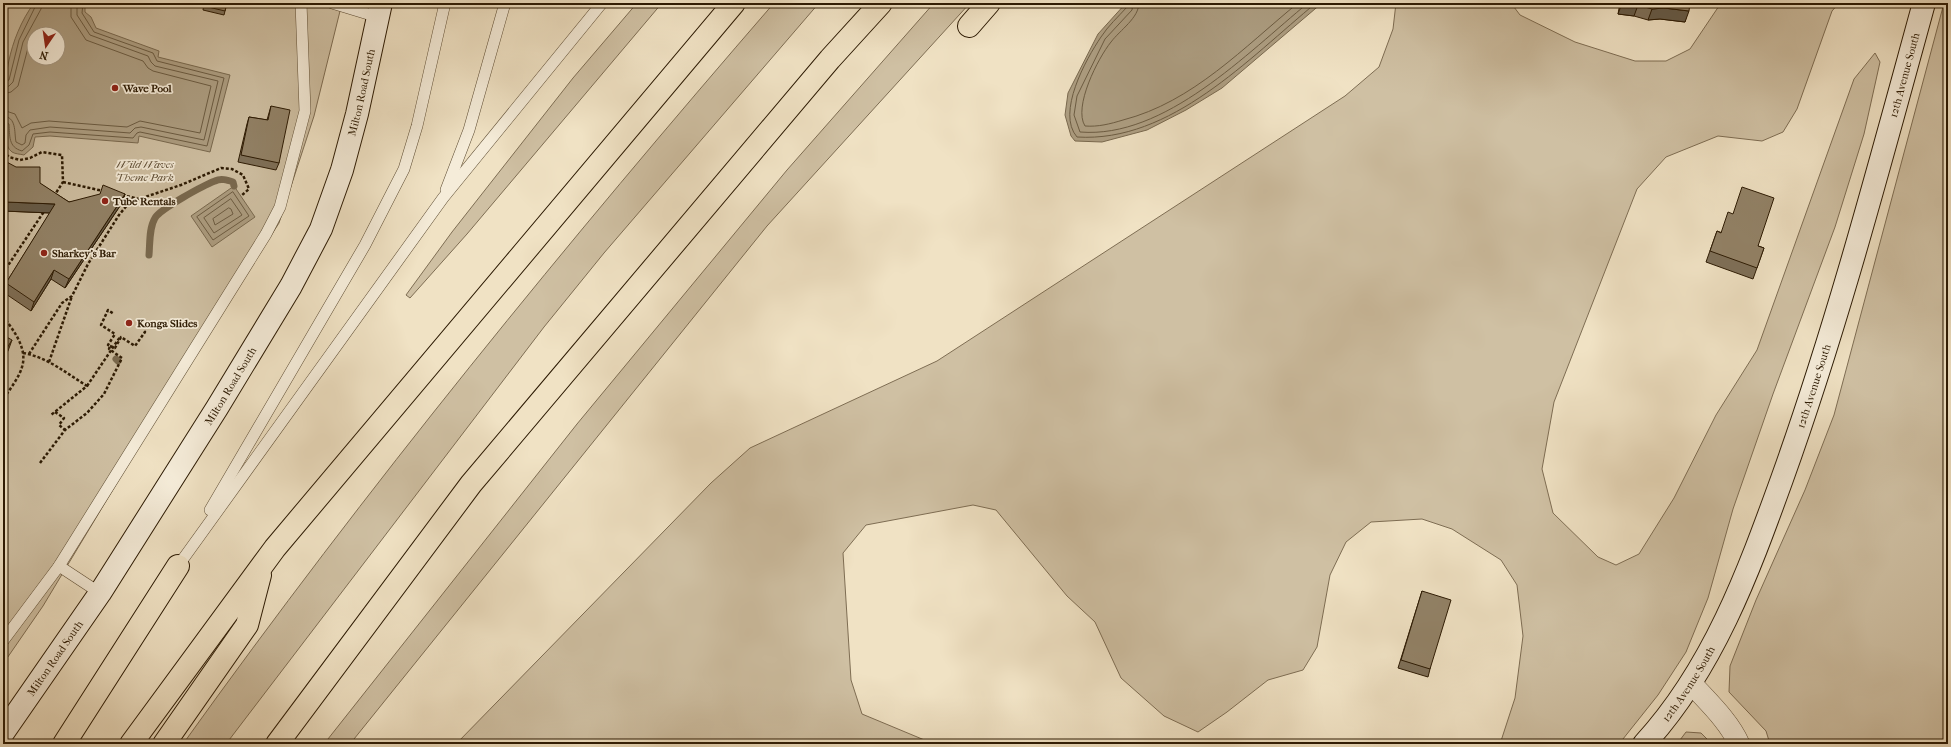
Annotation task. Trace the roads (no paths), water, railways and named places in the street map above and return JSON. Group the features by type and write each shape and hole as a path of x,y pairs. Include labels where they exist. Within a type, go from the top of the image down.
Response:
{"highway":[{"path":"131,744 285,535 734,3"},
{"path":"277,744 471,484 830,59 881,3"},
{"path":"969,26 989,3"},
{"path":"64,744 178,566"},
{"path":"164,744 247,625 262,566"}],"street":[{"name":"12th Avenue South","path":"1644,744 1691,683 1718,636 1752,560 1807,409 1863,222 1924,3"},
{"name":"Milton Road South","path":"3,733 100,593 217,408 291,286 321,229 342,170 357,114 380,10"},
{"path":"1691,683 1724,721 1739,744"}],"lane":[{"path":"3,641 59,566 266,234 280,206 305,111 301,3"},
{"path":"332,3 380,10"},
{"path":"178,566 384,210 404,169 417,126 446,3"},
{"path":"443,198 468,130 505,3"},
{"path":"178,566 443,198 602,3"},
{"path":"59,566 100,593"}],"water":[{"name":"Wave Pool","path":"34,3 88,3 85,8 85,12 91,17 96,28 159,51 158,57 230,75 210,152 139,136 138,143 50,136 35,137 33,147 24,155 12,152 7,143 4,110 6,78 18,31"},
{"path":"1126,3 1322,3 1222,88 1186,110 1147,130 1102,142 1075,141 1071,136 1065,115 1068,93 1098,34"},
{"path":"234,186 255,217 212,247 191,216"}],"waterway":[{"path":"149,255 150,236 153,222 155,218 165,209 217,180 233,182 234,186"}],"place":[{"name":"Wave Pool","path":"115,88"},
{"name":"Tube Rentals","path":"105,201"},
{"name":"Sharkey's Bar","path":"44,253"},
{"name":"Konga Slides","path":"129,323"}],"park label":[{"name":"Wild Waves Theme Park","path":"145,170"}]}
